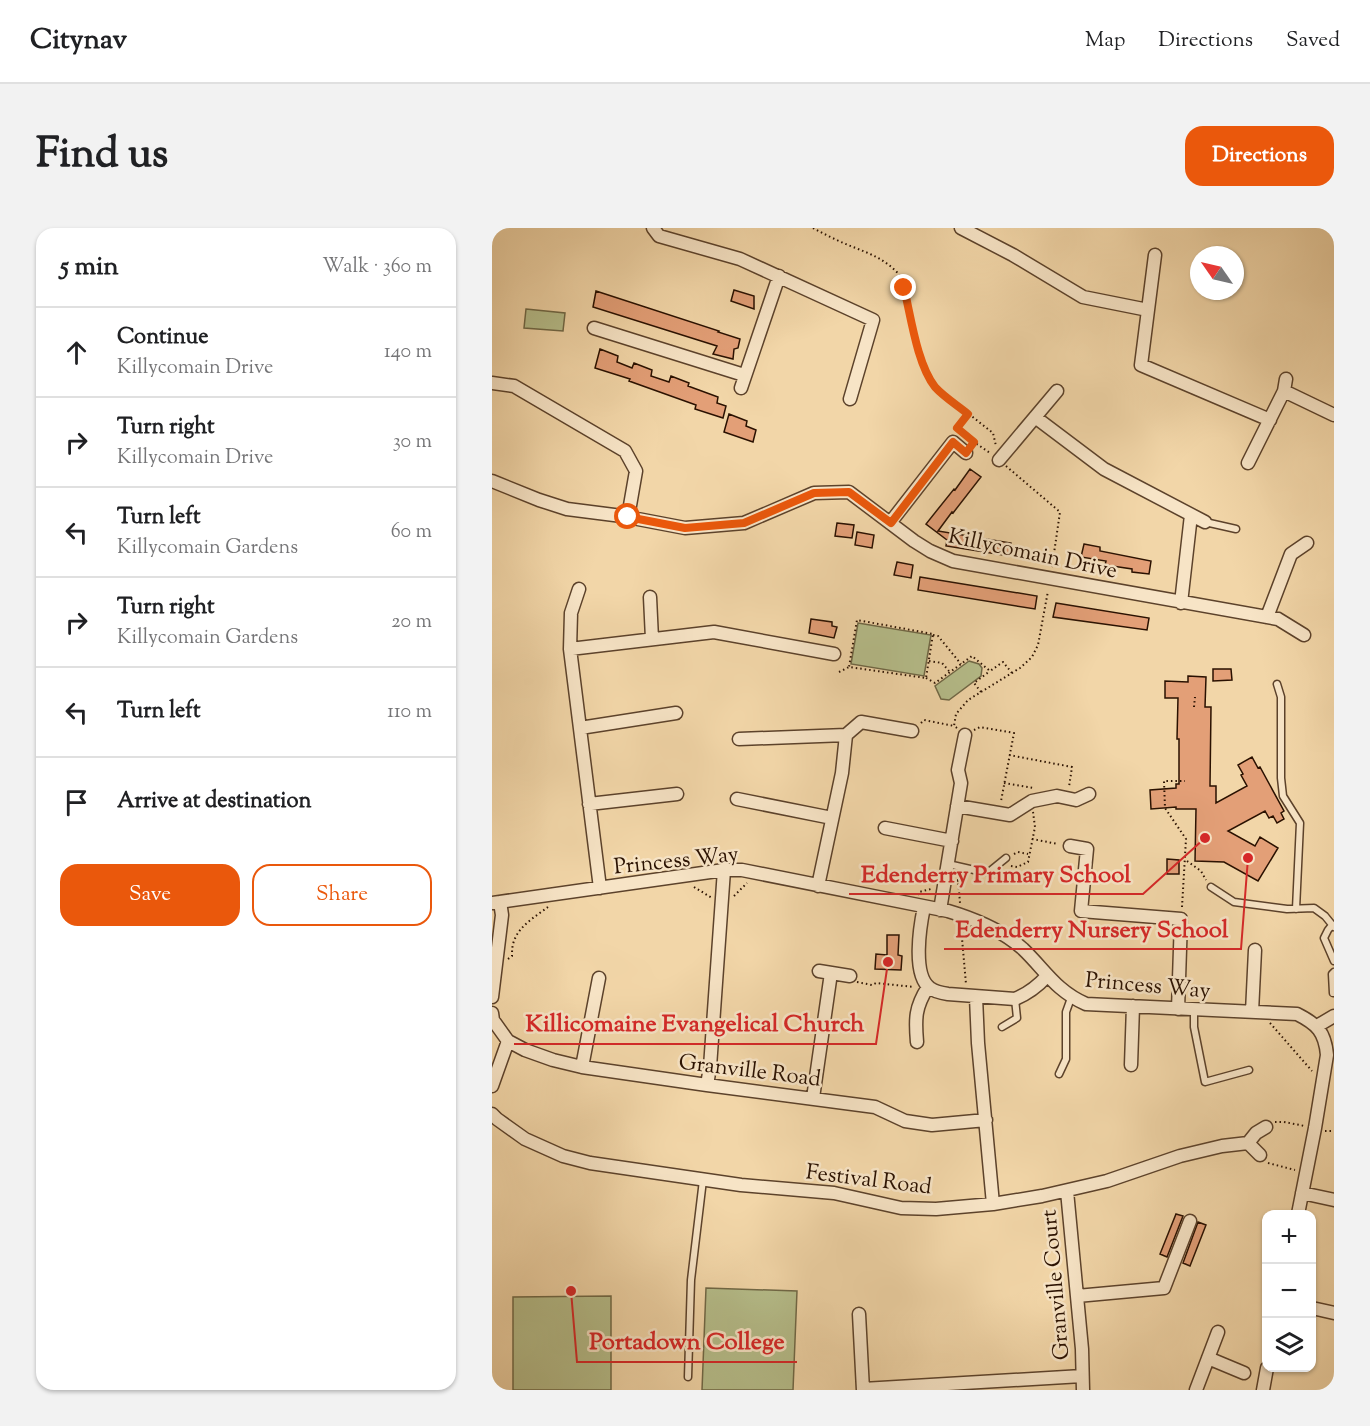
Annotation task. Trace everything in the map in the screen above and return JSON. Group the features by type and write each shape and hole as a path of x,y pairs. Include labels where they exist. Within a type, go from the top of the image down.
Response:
{"street":[{"path":"653,228 659,236 740,259 873,320 850,399"},
{"path":"961,228 1013,255 1083,297 1148,310"},
{"path":"1155,255 1141,365 1270,420"},
{"path":"741,388 779,276"},
{"path":"594,328 744,375"},
{"path":"492,383 514,386 625,451 636,471 628,517"},
{"path":"1248,463 1285,385 1334,415"},
{"path":"999,460 1057,391"},
{"path":"1035,417 1104,469 1205,522"},
{"path":"891,523 953,442 966,453"},
{"name":"Killycomain Drive","path":"492,480 567,509 685,528 744,523 814,493 849,492 914,541 953,561 1278,619 1304,635"},
{"path":"1181,603 1191,515"},
{"path":"1267,617 1291,554 1307,543"},
{"path":"579,589 571,613 570,649 600,888"},
{"path":"650,597 652,639"},
{"path":"570,649 714,632 834,654"},
{"path":"580,728 676,714"},
{"path":"739,739 846,735 861,722 912,731"},
{"path":"818,886 842,773 846,735"},
{"path":"940,910 952,865 951,841 961,783 958,770 965,735"},
{"path":"589,804 677,794"},
{"path":"957,806 1010,815 1033,795 1076,800 1089,794"},
{"path":"737,799 832,818"},
{"path":"885,828 951,841"},
{"path":"1070,846 1087,849 1081,910 1181,919 1178,1009"},
{"path":"707,1085 724,870"},
{"name":"Princess Way","path":"496,903 724,870 758,872 960,915 1005,936 1021,948 1054,984 1071,998 1086,1004 1297,1014 1317,1026"},
{"path":"492,997 502,915 496,903"},
{"path":"924,907 920,927 919,970 925,983 937,992 1015,999 1030,991 1047,976"},
{"path":"1252,1012 1255,950"},
{"path":"813,1098 825,972 850,976"},
{"path":"582,1067 599,978"},
{"path":"917,1042 915,1020 925,983"},
{"path":"971,996 978,1043 993,1204"},
{"path":"1131,1065 1133,1006"},
{"path":"492,1013 508,1041 492,1086"},
{"path":"1299,1210 1327,1081 1326,1044 1317,1026 1334,1016"},
{"name":"Granville Road","path":"508,1041 553,1060 582,1067 875,1107 914,1123 932,1125 986,1120"},
{"name":"Festival Road","path":"492,1114 525,1138 563,1156 590,1163 741,1185 834,1193 901,1208 936,1209 993,1204 1042,1196 1107,1181 1180,1156 1222,1146 1248,1143"},
{"path":"1260,1155 1248,1143 1256,1133 1266,1127"},
{"name":"Granville Court","path":"1067,1191 1082,1349 1083,1390"},
{"path":"1302,1193 1334,1200"},
{"path":"1077,1296 1164,1288 1190,1221"},
{"path":"1316,1309 1334,1313"},
{"name":"Granville Court","path":"858,1314 863,1389 1029,1384 1082,1376"},
{"path":"1196,1390 1218,1332"},
{"path":"1208,1358 1244,1373"},
{"path":"1263,1390 1266,1372"}],"lane":[{"path":"1205,522 1236,530"},
{"path":"1277,684 1281,697 1283,796 1300,822 1296,909"},
{"path":"952,865 983,872 990,871 1006,858"},
{"path":"1211,887 1234,902 1296,909 1314,908 1333,926 1324,938 1334,962"},
{"path":"1333,993 1332,974 1334,972"},
{"path":"1059,1074 1066,1059 1066,1012 1071,998"},
{"path":"1002,1027 1017,1018 1015,999"},
{"path":"1194,1010 1194,1027 1205,1082 1249,1070"},
{"path":"688,1377 691,1280 703,1180"}],"path":[{"path":"813,228 878,257 897,271 901,276 918,349 927,375 937,389 993,433 999,460"},
{"path":"954,726 956,714 968,700 1012,673 1032,657 1038,645 1051,578 1060,512 957,428 968,414"},
{"path":"966,453 974,442"},
{"path":"849,667 857,620 938,636 961,664"},
{"path":"926,678 933,635"},
{"path":"839,672 849,667 926,678 935,684 972,656 990,671"},
{"path":"929,661 942,663 950,672"},
{"path":"981,692 974,683 1003,662 1012,673"},
{"path":"1194,707 1195,697"},
{"path":"912,731 924,720 954,726 965,735 980,727 1014,733 999,812"},
{"path":"1009,755 1072,767 1067,798"},
{"path":"1181,919 1186,839 1165,808 1164,781 1185,781"},
{"path":"999,864 1017,867 1028,862 1035,826 1033,795 1004,783"},
{"path":"1032,839 1070,846"},
{"path":"1006,858 1018,852 1030,854"},
{"path":"1186,861 1201,871 1211,887"},
{"path":"952,865 971,996"},
{"path":"684,876 691,885 721,904 730,900 758,872"},
{"path":"496,968 512,956 514,941 520,931 554,903 561,894"},
{"path":"850,976 855,982 872,985 876,983 914,987 925,983"},
{"path":"1266,1012 1270,1023 1313,1072 1327,1081"},
{"path":"1266,1127 1270,1122 1284,1122 1315,1128"},
{"path":"1260,1155 1266,1162 1306,1173"}],"green space":[{"path":"526,309 565,313 563,331 524,328"},
{"path":"858,623 931,635 924,676 851,664"},
{"path":"969,661 979,664 982,668 981,676 949,700 941,699 935,686"},
{"path":"706,1288 797,1291 793,1390 702,1390"},
{"path":"611,1296 611,1390 513,1390 513,1297"}],"building":[{"path":"734,290 754,296 754,309 731,301"},
{"path":"596,291 740,339 738,348 734,349 733,359 713,354 717,346 593,307"},
{"path":"600,349 618,356 617,362 632,368 634,363 652,370 651,376 669,382 671,376 689,383 688,386 718,397 717,403 726,406 723,418 695,409 696,405 629,381 630,379 595,368"},
{"path":"729,414 747,421 746,426 756,430 753,442 724,432"},
{"path":"970,469 981,477 938,531 1011,543 1009,556 946,546 947,540 926,524"},
{"path":"837,523 854,525 852,538 835,536"},
{"path":"857,532 874,535 872,548 855,545"},
{"path":"1084,544 1100,547 1100,551 1151,561 1149,574 1105,565 1106,561 1081,557"},
{"path":"897,562 913,565 911,578 894,575"},
{"path":"920,577 1037,596 1035,609 918,590"},
{"path":"1056,603 1149,618 1147,630 1053,617"},
{"path":"811,619 832,622 832,626 837,627 834,638 809,633"},
{"path":"1213,669 1231,669 1232,680 1213,681"},
{"path":"1188,676 1206,677 1205,707 1211,707 1210,786 1216,786 1216,803 1247,786 1238,765 1252,757 1284,811 1281,813 1284,819 1277,823 1273,816 1269,818 1265,811 1228,831 1255,846 1260,837 1278,848 1258,881 1224,862 1195,861 1196,809 1176,809 1176,807 1151,809 1150,790 1176,788 1176,784 1179,784 1178,698 1165,698 1165,681 1188,682"},
{"path":"1167,859 1179,860 1179,874 1167,874"},
{"path":"887,935 899,935 898,955 902,956 901,970 875,969 876,954 887,955"},
{"path":"1176,1214 1183,1216 1167,1257 1160,1254"},
{"path":"1198,1222 1206,1225 1190,1266 1183,1263"}],"place":[{"name":"Edenderry Primary School","path":"1205,838"},
{"name":"Edenderry Nursery School","path":"1248,858"},
{"name":"Killicomaine Evangelical Church","path":"888,962"},
{"name":"Portadown College","path":"571,1291"}],"route":[{"path":"628,517 685,528 744,523 814,493 849,492 891,523 953,442 966,453 974,442 957,428 968,414 937,389 927,375 918,349 904,288"}]}
